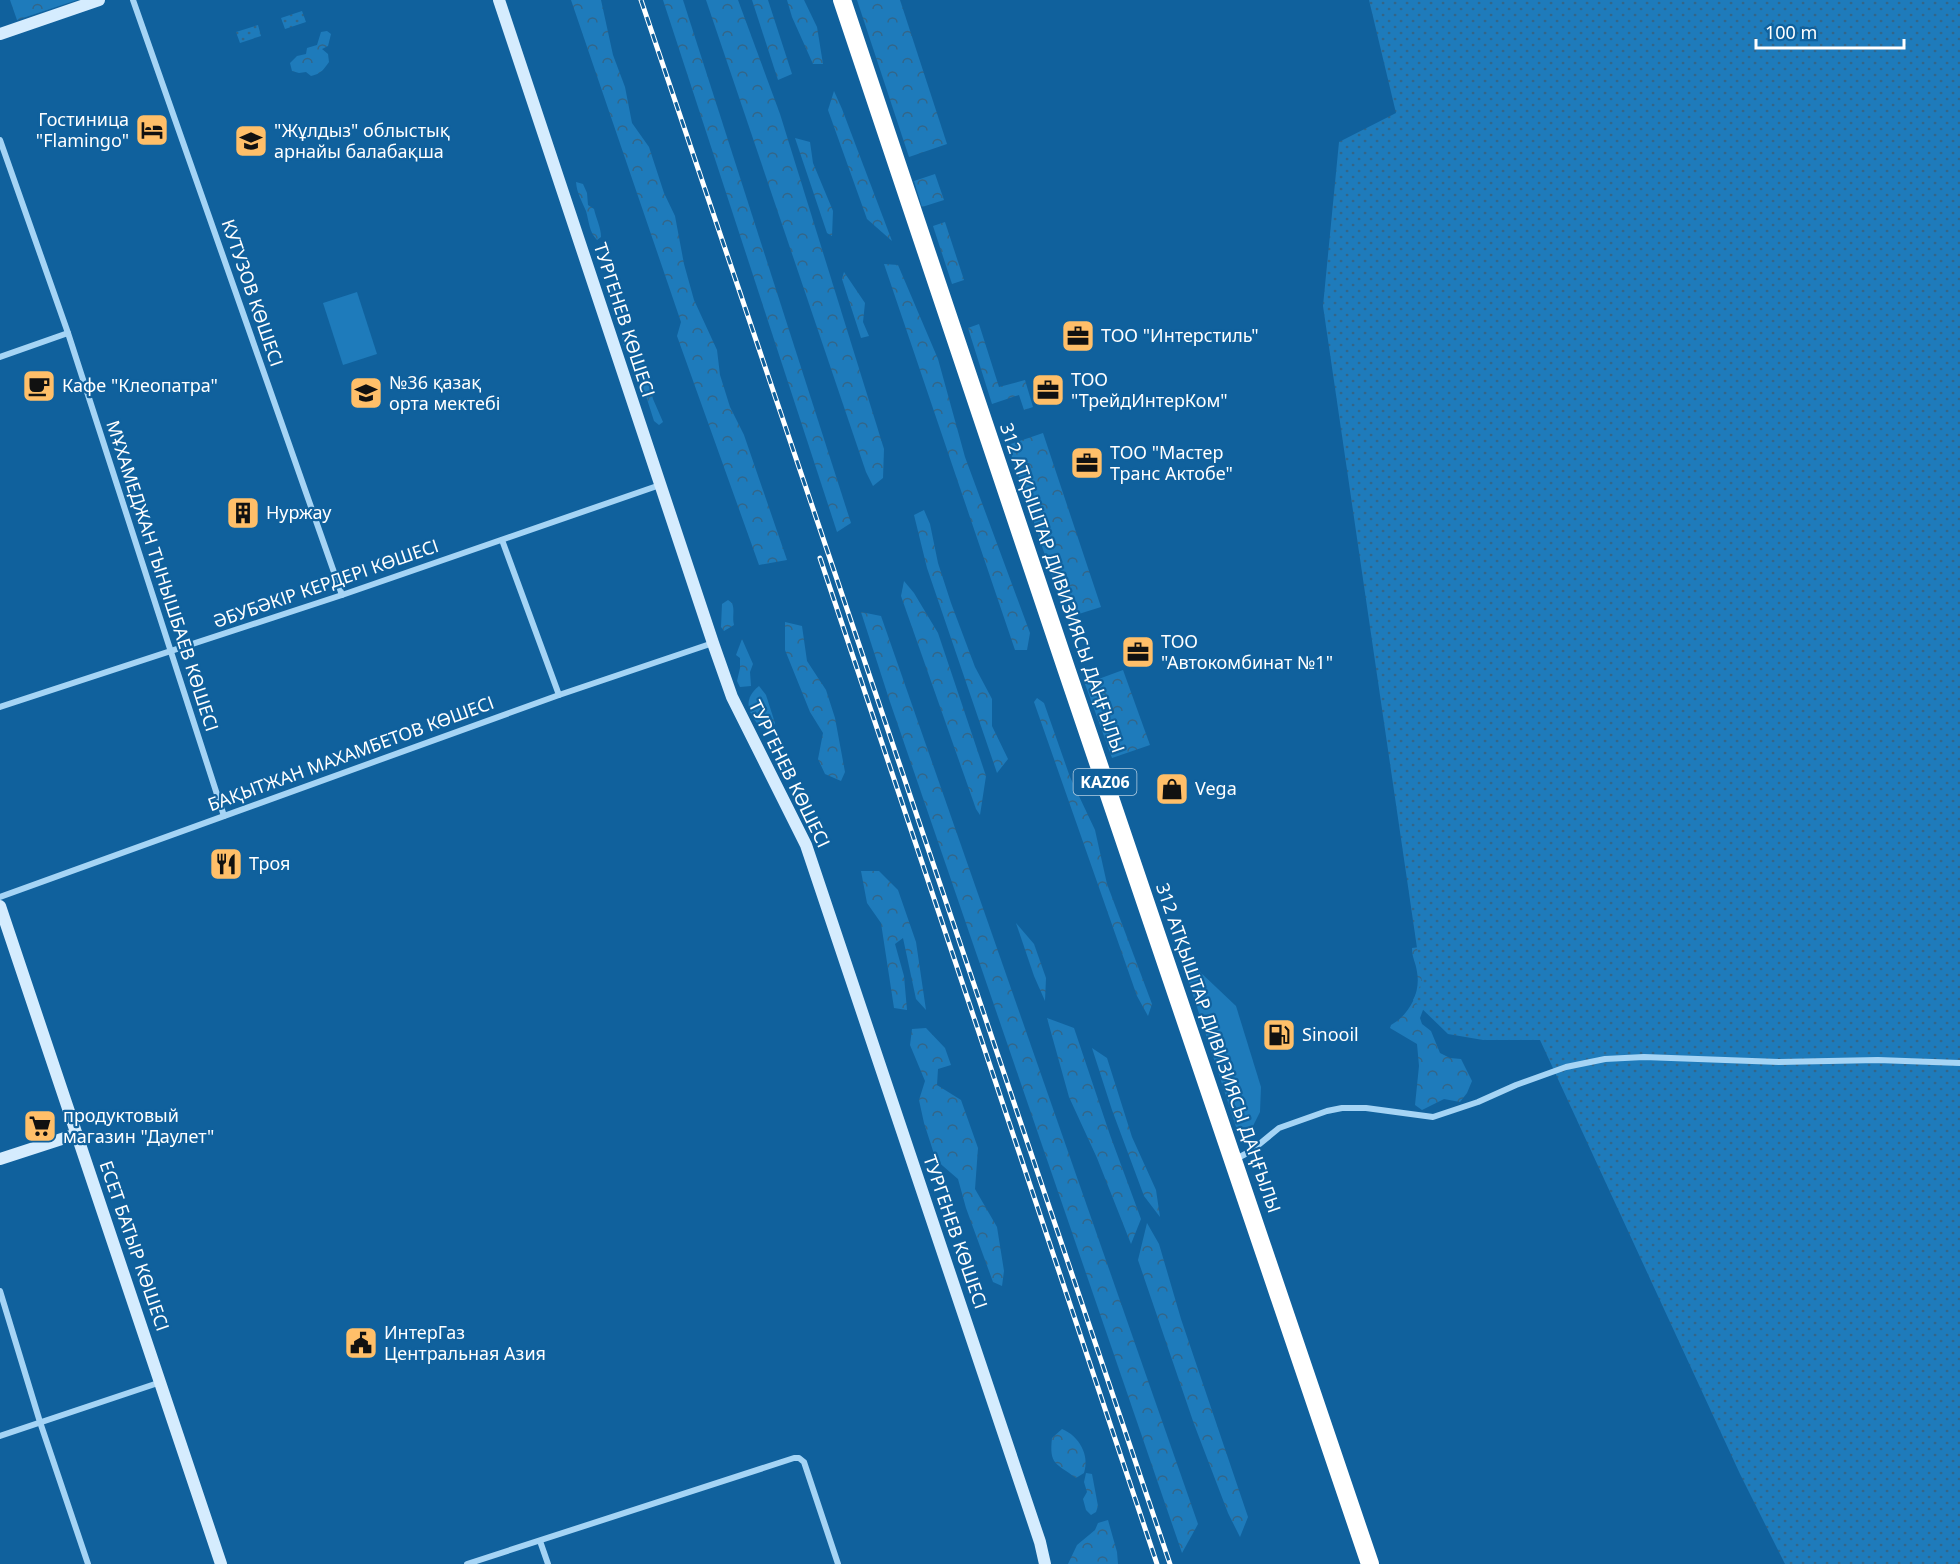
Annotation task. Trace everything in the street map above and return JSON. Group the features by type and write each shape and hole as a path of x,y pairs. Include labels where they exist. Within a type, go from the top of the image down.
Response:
{"highway":[{"name":"312 АТҚЫШТАР ДИВИЗИЯСЫ ДАҢҒЫЛЫ","path":"842,0 1370,1564"}],"main road":[{"path":"0,34 99,0"},
{"name":"ТУРГЕНЕВ КӨШЕСІ","path":"499,0 732,697 806,845 1040,1542 1045,1564"},
{"name":"ЕСЕТ БАТЫР КӨШЕСІ","path":"0,906 4,930 77,1134 221,1564"},
{"path":"0,1159 77,1134"}],"street":[{"name":"КУТУЗОВ КӨШЕСІ","path":"133,0 342,595"},
{"name":"МҰХАМЕДЖАН ТЫНЫШБАЕВ КӨШЕСІ","path":"0,140 68,333 224,816"},
{"path":"0,357 68,333"},
{"name":"ӘБУБӘКІР КЕРДЕРІ КӨШЕСІ","path":"0,707 342,595 660,485"},
{"path":"502,540 559,695"},
{"name":"БАҚЫТЖАН МАХАМБЕТОВ КӨШЕСІ","path":"0,897 559,695 713,643"},
{"path":"1233,1160 1251,1151 1279,1128 1327,1111 1342,1108 1366,1108 1433,1117 1566,1067 1605,1059 1691,1058 1779,1062 1878,1060 1960,1063"},
{"path":"0,1292 40,1422 88,1564"},
{"path":"0,1436 161,1382"},
{"path":"467,1564 794,1458 799,1458 804,1462 838,1564"},
{"path":"540,1541 548,1564"}],"green space":[{"path":"10,0 77,0 17,20"},
{"path":"571,0 601,0 613,55 625,87 632,123 649,147 664,193 675,216 684,264 694,300 717,350 720,375 730,407 744,435 787,560 759,565 677,336 681,322"},
{"path":"663,0 683,0 851,523 837,532"},
{"path":"706,0 738,0 780,114 884,449 883,478 873,486 866,472"},
{"path":"752,0 768,0 792,74 778,80"},
{"path":"787,0 804,0 817,27 823,64 813,64"},
{"path":"857,0 900,0 947,144 909,157"},
{"path":"1369,0 1960,0 1960,1564 1785,1564 1740,1474 1540,1040 1483,1040 1448,1034 1413,1000 1422,982 1323,306 1339,142 1396,113"},
{"path":"302,11 306,22 285,29 281,18"},
{"path":"258,25 261,36 240,43 236,32"},
{"path":"327,31 331,34 328,46 322,49 328,54 329,62 324,69 311,76 306,72 292,71 290,63 297,56 306,54 307,48 317,45 321,32"},
{"path":"834,91 892,241 867,219 828,110"},
{"path":"795,138 810,142 813,163 833,211 832,236 827,233"},
{"path":"935,174 944,200 922,207 914,181"},
{"path":"576,182 583,184 587,193 588,205 594,209 601,234 597,240 591,230"},
{"path":"945,222 964,280 952,284 933,226"},
{"path":"884,264 898,265 938,359 965,457 1030,633 1027,650 1015,650"},
{"path":"844,272 865,303 863,322 869,336 861,338 842,279"},
{"path":"357,292 377,354 343,365 323,303"},
{"path":"979,324 999,387 1025,380 1033,407 1024,410 1019,395 992,404 968,328"},
{"path":"625,336 628,340 634,339 636,352 646,368 653,399 663,422 659,425 654,421 635,374 635,365 623,344 622,338"},
{"path":"1043,433 1101,607 1066,618 1008,445"},
{"path":"924,510 930,524 938,563 951,603 975,667 992,699 992,726 1008,759 997,773 927,568 914,515"},
{"path":"904,581 914,593 938,633 986,776 980,815 901,596"},
{"path":"728,600 733,606 734,625 724,631 721,627 722,604"},
{"path":"861,612 881,616 1198,1524 1182,1553 889,699"},
{"path":"785,622 802,626 807,661 826,690 835,718 845,772 841,781 825,774 818,759 823,733 810,712 785,650"},
{"path":"742,639 753,664 750,672 751,686 740,687 737,681 740,658 736,655"},
{"path":"1123,670 1150,745 1112,758 1085,684"},
{"path":"759,686 766,695 775,723 773,727 761,728 750,712 750,696"},
{"path":"1037,698 1044,703 1070,777 1095,830 1107,884 1152,1004 1148,1016 1137,996 1034,702"},
{"path":"861,871 879,871 898,890 916,942 926,1010 916,999 903,938 895,944 904,976 907,1010 894,1008 881,923 867,903"},
{"path":"1016,923 1034,944 1046,978 1045,1001 1034,976"},
{"path":"1420,947 1427,999 1420,1018 1422,1024 1431,1031 1440,1053 1450,1058 1461,1059 1472,1081 1460,1102 1444,1099 1422,1110 1415,1105 1419,1066 1417,1044 1390,1028 1408,1009 1415,995 1418,980 1412,948"},
{"path":"1179,952 1236,1006 1261,1087 1260,1112 1252,1128 1236,1127"},
{"path":"1047,1018 1074,1028 1141,1219 1131,1244 1097,1158 1069,1097"},
{"path":"926,1028 945,1048 951,1065 938,1069 937,1085 961,1100 978,1148 975,1189 997,1227 1004,1271 1002,1286 993,1282 958,1179 936,1160 924,1123 919,1100 925,1081 910,1045 912,1029"},
{"path":"1092,1048 1107,1058 1132,1137 1156,1190 1160,1217 1144,1196"},
{"path":"1147,1223 1159,1244 1181,1319 1248,1517 1240,1537 1228,1513 1194,1424 1138,1260"},
{"path":"1062,1429 1078,1441 1084,1453 1084,1473 1076,1478 1055,1463 1053,1459 1052,1438"},
{"path":"1086,1473 1092,1474 1098,1506 1096,1512 1091,1515 1086,1510 1083,1499 1087,1492 1084,1482"},
{"path":"1108,1520 1118,1564 1068,1564 1077,1545 1095,1530 1098,1523"}],"railway":[{"path":"641,0 1170,1564"},
{"path":"820,558 1157,1564"}],"place":[{"name":"Гостиница \"Flamingo\"","path":"152,130"},
{"name":"\"Жұлдыз\" облыстық арнайы балабақша","path":"251,141"},
{"name":"ТОО \"Интерстиль\"","path":"1078,336"},
{"name":"Кафе \"Клеопатра\"","path":"39,386"},
{"name":"ТОО \"ТрейдИнтерКом\"","path":"1048,390"},
{"name":"№36 қазақ орта мектебі","path":"366,393"},
{"name":"ТОО \"Мастер Транс Актобе\"","path":"1087,463"},
{"name":"Нуржау","path":"243,513"},
{"name":"ТОО \"Автокомбинат №1\"","path":"1138,652"},
{"name":"Vega","path":"1172,789"},
{"name":"Троя","path":"226,864"},
{"name":"Sinooil","path":"1279,1035"},
{"name":"продуктовый магазин \"Даулет\"","path":"40,1126"},
{"name":"ИнтерГаз Центральная Азия","path":"361,1343"}]}
